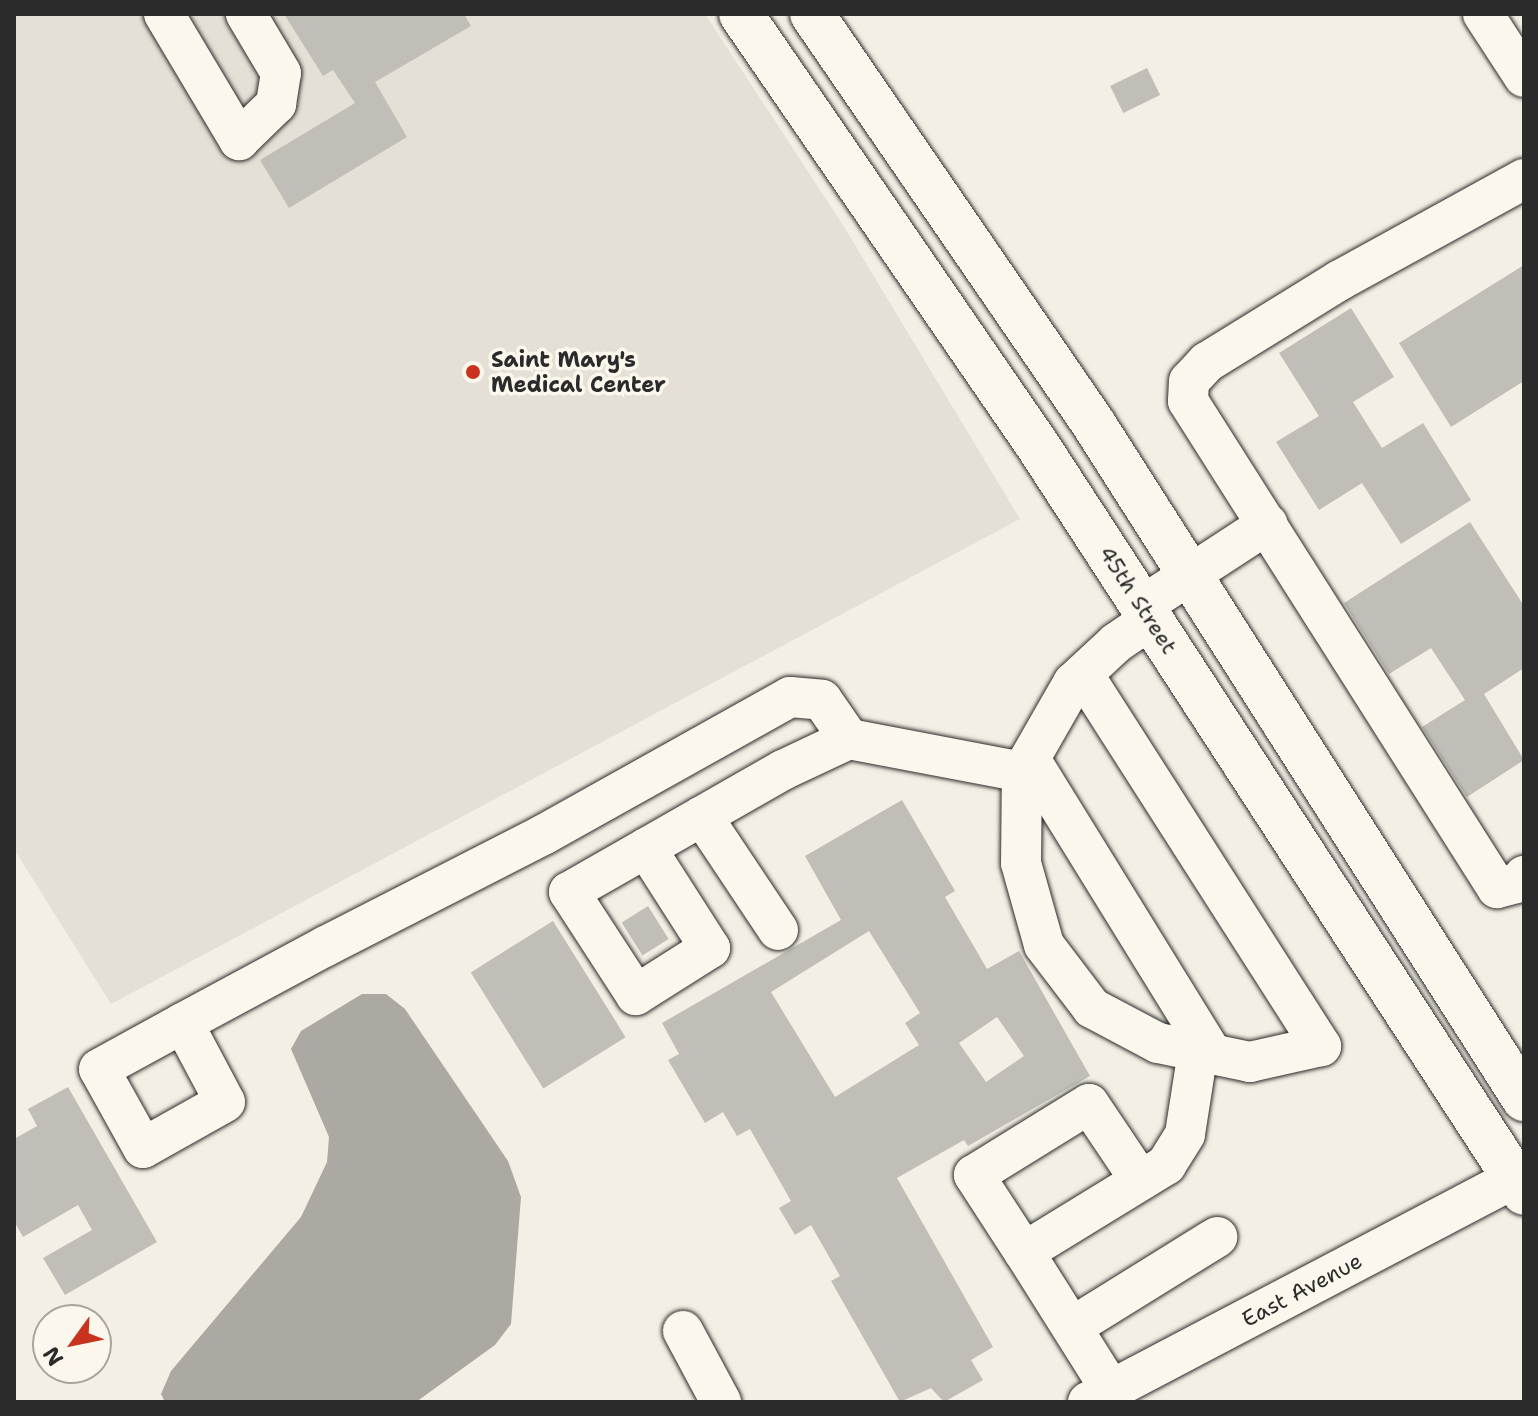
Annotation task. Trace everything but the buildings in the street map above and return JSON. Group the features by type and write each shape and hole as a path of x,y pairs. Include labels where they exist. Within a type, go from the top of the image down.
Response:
{"main road":[{"name":"45th Street","path":"741,14 1146,613 1519,1185"},
{"path":"812,14 1093,423 1524,1099"}],"street":[{"path":"164,14 239,140 276,104 281,73 246,14"},
{"path":"1483,14 1524,77"},
{"path":"1524,179 1340,280 1207,362 1189,381 1188,401 1497,888 1521,882 1524,876"},
{"path":"1083,674 1321,1046 1250,1062 1158,1043 1092,1008 1044,945 1021,863 1026,765 1083,674 1190,575 1268,524"},
{"path":"183,1023 543,835 790,697 822,700 849,739"},
{"path":"646,848 710,948 636,995 569,892 576,888 646,848 702,816 849,739 1026,765 1205,1053 1185,1134 1166,1165 1024,1252"},
{"path":"702,816 778,930"},
{"path":"543,835 576,888"},
{"path":"1099,1398 1072,1327 974,1175 1089,1104 1140,1180"},
{"name":"East Avenue","path":"1099,1398 1519,1185"},
{"path":"1072,1327 1217,1237"},
{"path":"683,1331 721,1402"}],"shaded area":[{"name":"Saint Mary's Medical Center","path":"14,14 705,14 843,225 1020,519 111,1004 14,849"},
{"path":"362,994 386,994 405,1009 508,1161 521,1197 511,1324 495,1345 416,1402 165,1402 161,1394 171,1371 301,1217 327,1162 329,1137 291,1049 301,1031"}],"place":[{"name":"Saint Mary's Medical Center","path":"473,372"}]}
